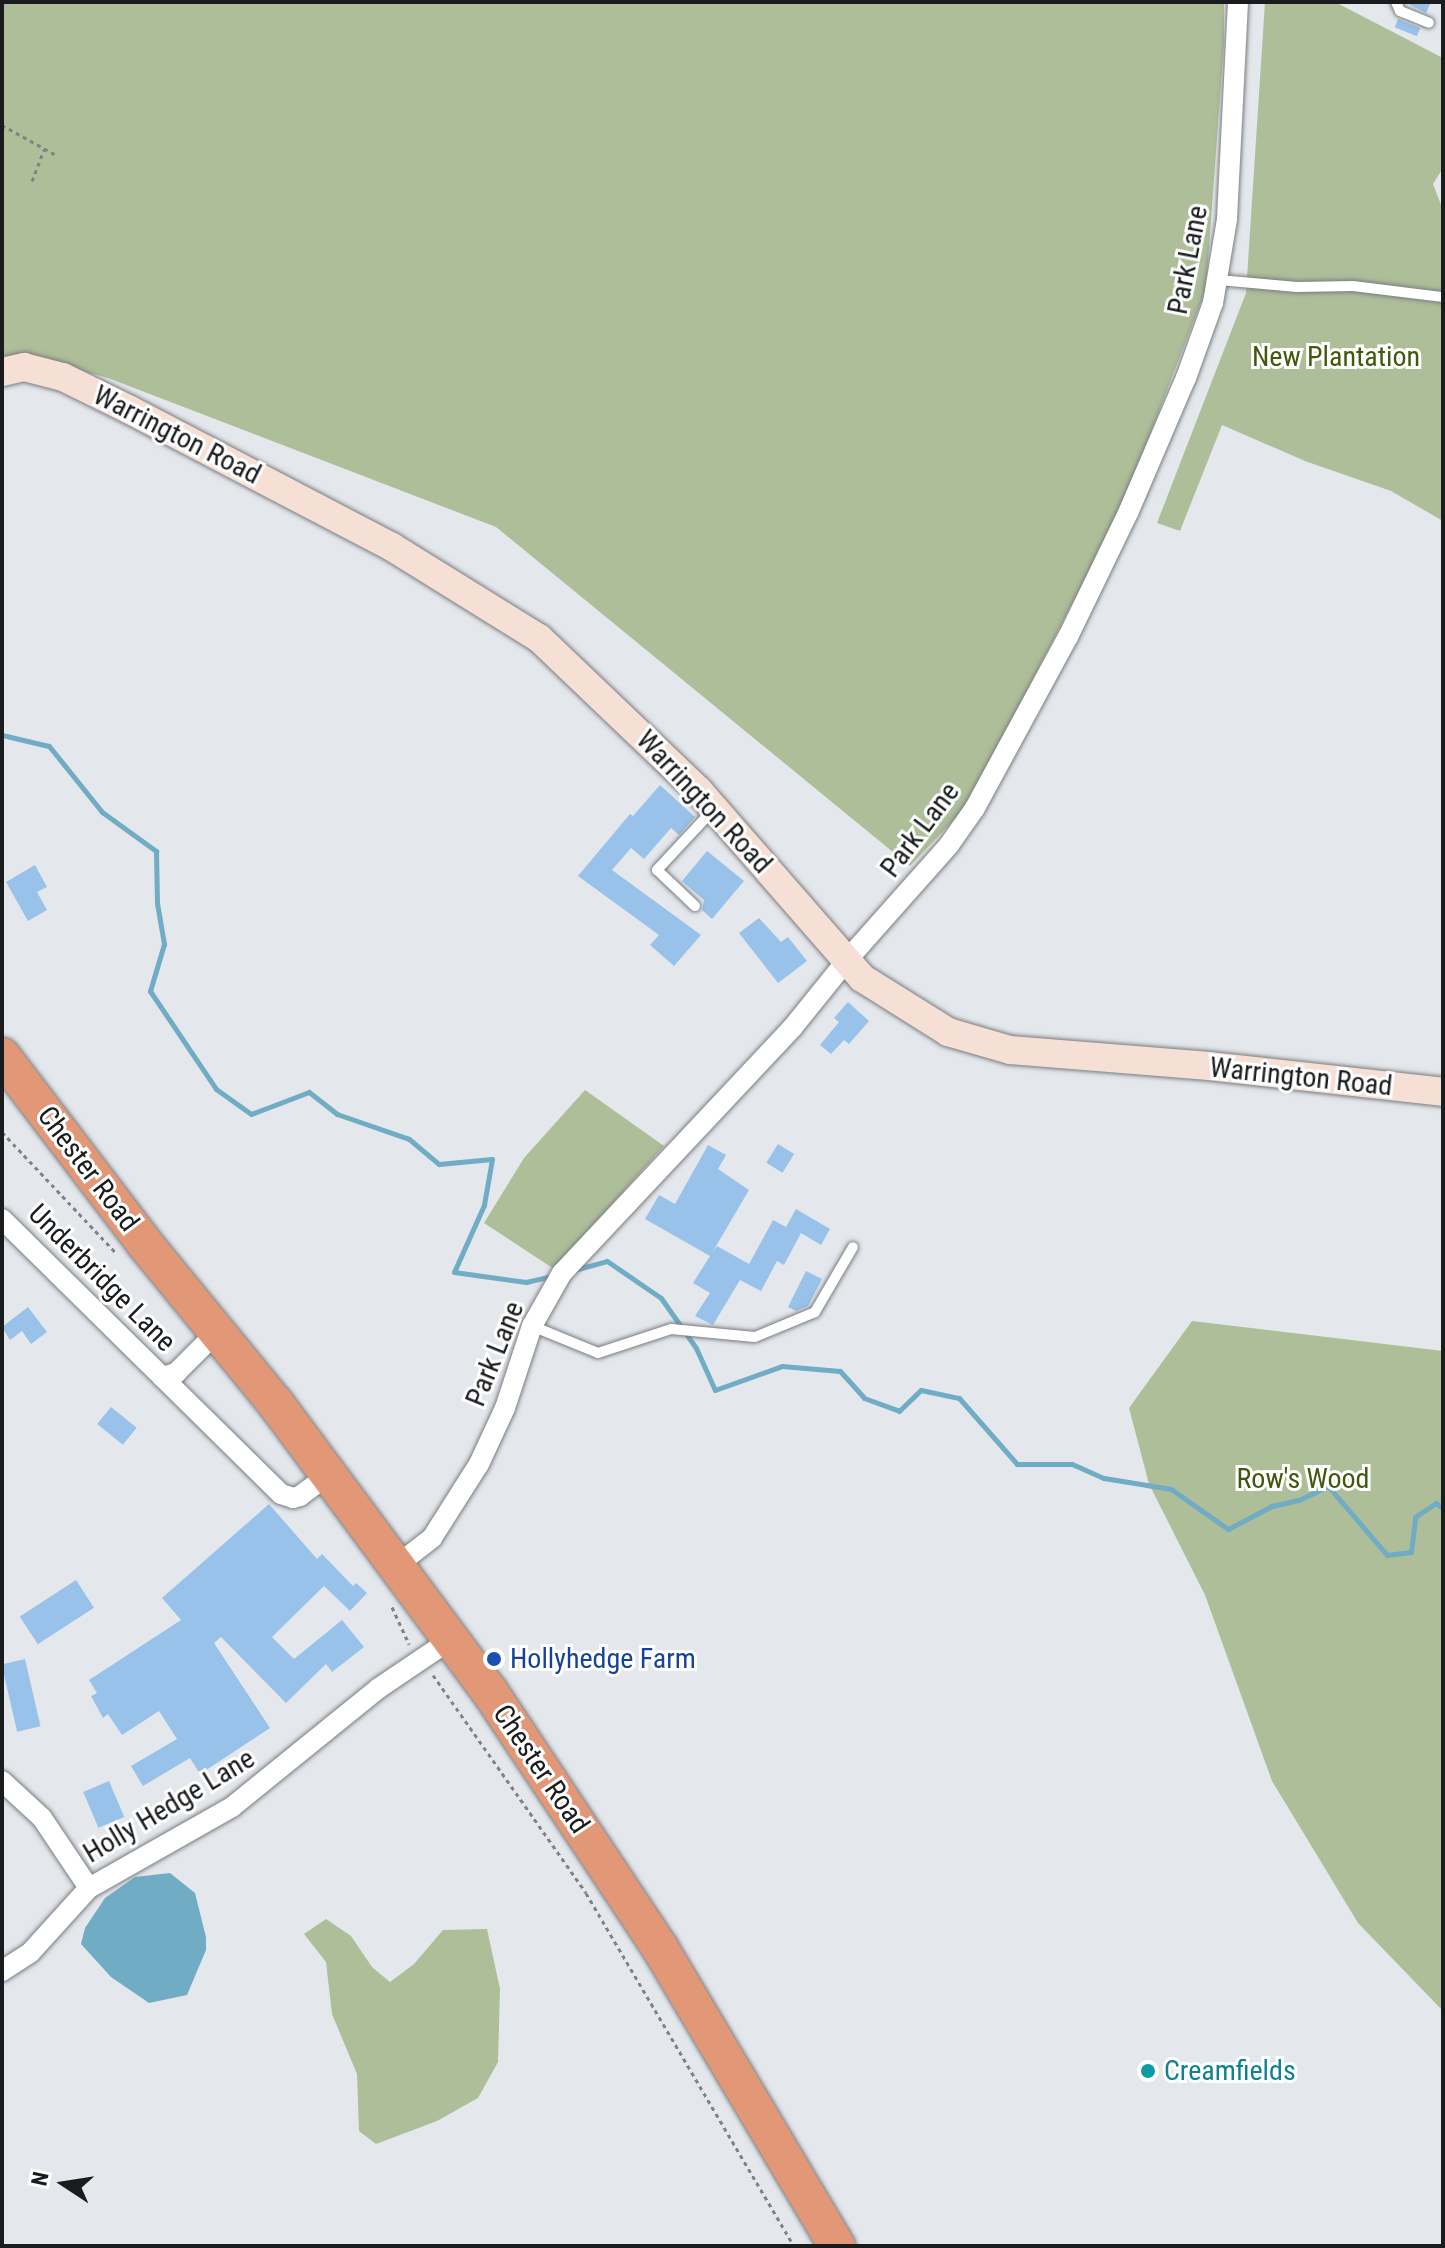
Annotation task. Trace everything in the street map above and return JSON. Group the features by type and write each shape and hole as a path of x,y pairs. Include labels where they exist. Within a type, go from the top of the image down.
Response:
{"highway":[{"name":"Chester Road","path":"2,1056 131,1249"},
{"name":"Chester Road","path":"2,1082 131,1249 216,1333 276,1404 490,1692 660,1948 837,2246"}],"street":[{"name":"Park Lane","path":"396,1566 432,1538 479,1464 505,1408 532,1326 562,1273 793,1027 847,960 949,845 975,808 1068,637 1128,513 1191,364 1219,280 1227,219 1238,2"},
{"name":"Warrington Road","path":"2,372 24,367 63,377 275,484 405,555 539,638 714,808 862,978 948,1032 987,1046 1443,1092"},
{"name":"Underbridge Lane","path":"2,1219 287,1497 300,1496 329,1474"},
{"name":"Underbridge Lane","path":"162,1377 176,1373 216,1333"},
{"name":"Holly Hedge Lane","path":"2,1971 30,1953 89,1888 232,1807 379,1688 450,1640"},
{"path":"2,1781 42,1818 89,1888"}],"lane":[{"path":"1396,2 1400,11 1429,23"},
{"path":"1219,280 1297,287 1353,286 1443,297"},
{"path":"695,906 657,870 714,808"},
{"path":"532,1326 598,1353 671,1329 755,1337 815,1312 853,1247"}],"path":[{"path":"2,125 54,154"},
{"path":"32,181 44,149"},
{"path":"2,1132 131,1249"},
{"path":"428,1669 586,1893 794,2246"}],"green space":[{"path":"2,2 1224,2 1224,42 1206,289 1122,507 968,805 910,866 496,527 108,378 27,356 2,360"},
{"name":"New Plantation","path":"1265,2 1335,2 1443,58 1443,168 1433,184 1443,210 1443,521 1391,491 1305,461 1222,425 1180,531 1157,523 1246,293"},
{"path":"585,1090 664,1146 554,1269 484,1223 524,1158"},
{"name":"Row's Wood","path":"1192,1321 1443,1351 1443,2011 1358,1923 1272,1781 1205,1595 1149,1484 1129,1408"},
{"path":"326,1919 351,1936 372,1967 390,1982 414,1964 443,1930 487,1929 500,1989 498,2062 478,2098 437,2121 376,2144 359,2131 357,2074 332,2014 326,1962 304,1934"}],"water":[{"path":"170,1873 195,1893 206,1937 206,1950 187,1995 149,2003 111,1977 81,1944 85,1928 105,1898 135,1877"}],"building":[{"path":"1405,2 1431,2 1426,13"},
{"path":"1398,19 1420,28 1417,36 1395,27"},
{"path":"660,785 695,817 679,835 671,828 644,859 631,848 612,870 701,935 674,966 650,945 659,935 578,876 630,814 633,816"},
{"path":"707,851 744,881 712,919 702,910 704,900 682,881"},
{"path":"35,865 47,887 37,892 47,910 28,921 6,882"},
{"path":"759,918 781,942 788,937 807,961 778,983 739,933"},
{"path":"848,1002 869,1021 849,1044 844,1040 831,1054 820,1045 839,1022 834,1018"},
{"path":"778,1144 794,1154 782,1173 766,1163"},
{"path":"708,1145 726,1155 718,1169 749,1190 712,1253 717,1246 749,1264 773,1220 786,1227 796,1209 830,1229 821,1245 801,1233 784,1265 777,1261 761,1291 740,1280 713,1325 695,1316 710,1293 693,1283 710,1256 645,1219 659,1195 675,1204"},
{"path":"806,1271 822,1279 808,1306 796,1311 788,1307"},
{"path":"28,1307 47,1332 31,1344 22,1331 10,1340 2,1327"},
{"path":"111,1407 137,1428 123,1445 97,1424"},
{"path":"269,1504 317,1559 322,1554 353,1586 356,1583 367,1593 350,1611 324,1586 272,1637 294,1659 342,1620 364,1647 332,1672 326,1664 286,1703 221,1637 214,1643 270,1728 200,1774 190,1758 143,1786 131,1766 177,1739 159,1711 122,1735 108,1714 103,1718 91,1696 97,1693 89,1680 181,1620 162,1598"},
{"path":"76,1580 94,1608 38,1644 20,1616"},
{"path":"25,1659 41,1726 17,1732 2,1664"},
{"path":"109,1781 124,1817 98,1828 83,1792"}],"waterway":[{"path":"2,735 49,746 102,812 156,851 157,903 164,944 150,991 216,1089 251,1114 309,1092 337,1114 409,1139 439,1164 492,1159 484,1205 454,1272 526,1282 552,1276"},
{"path":"574,1270 607,1261 661,1298 696,1348 715,1390 782,1366 840,1371 864,1398 899,1411 921,1390 959,1398 1017,1464 1072,1464 1104,1478 1171,1489 1228,1529 1272,1506 1299,1500 1328,1486 1387,1555 1411,1552 1415,1517 1436,1503 1443,1508"}],"place":[{"name":"Hollyhedge Farm","path":"494,1659"},
{"name":"Creamfields","path":"1148,2071"}]}
